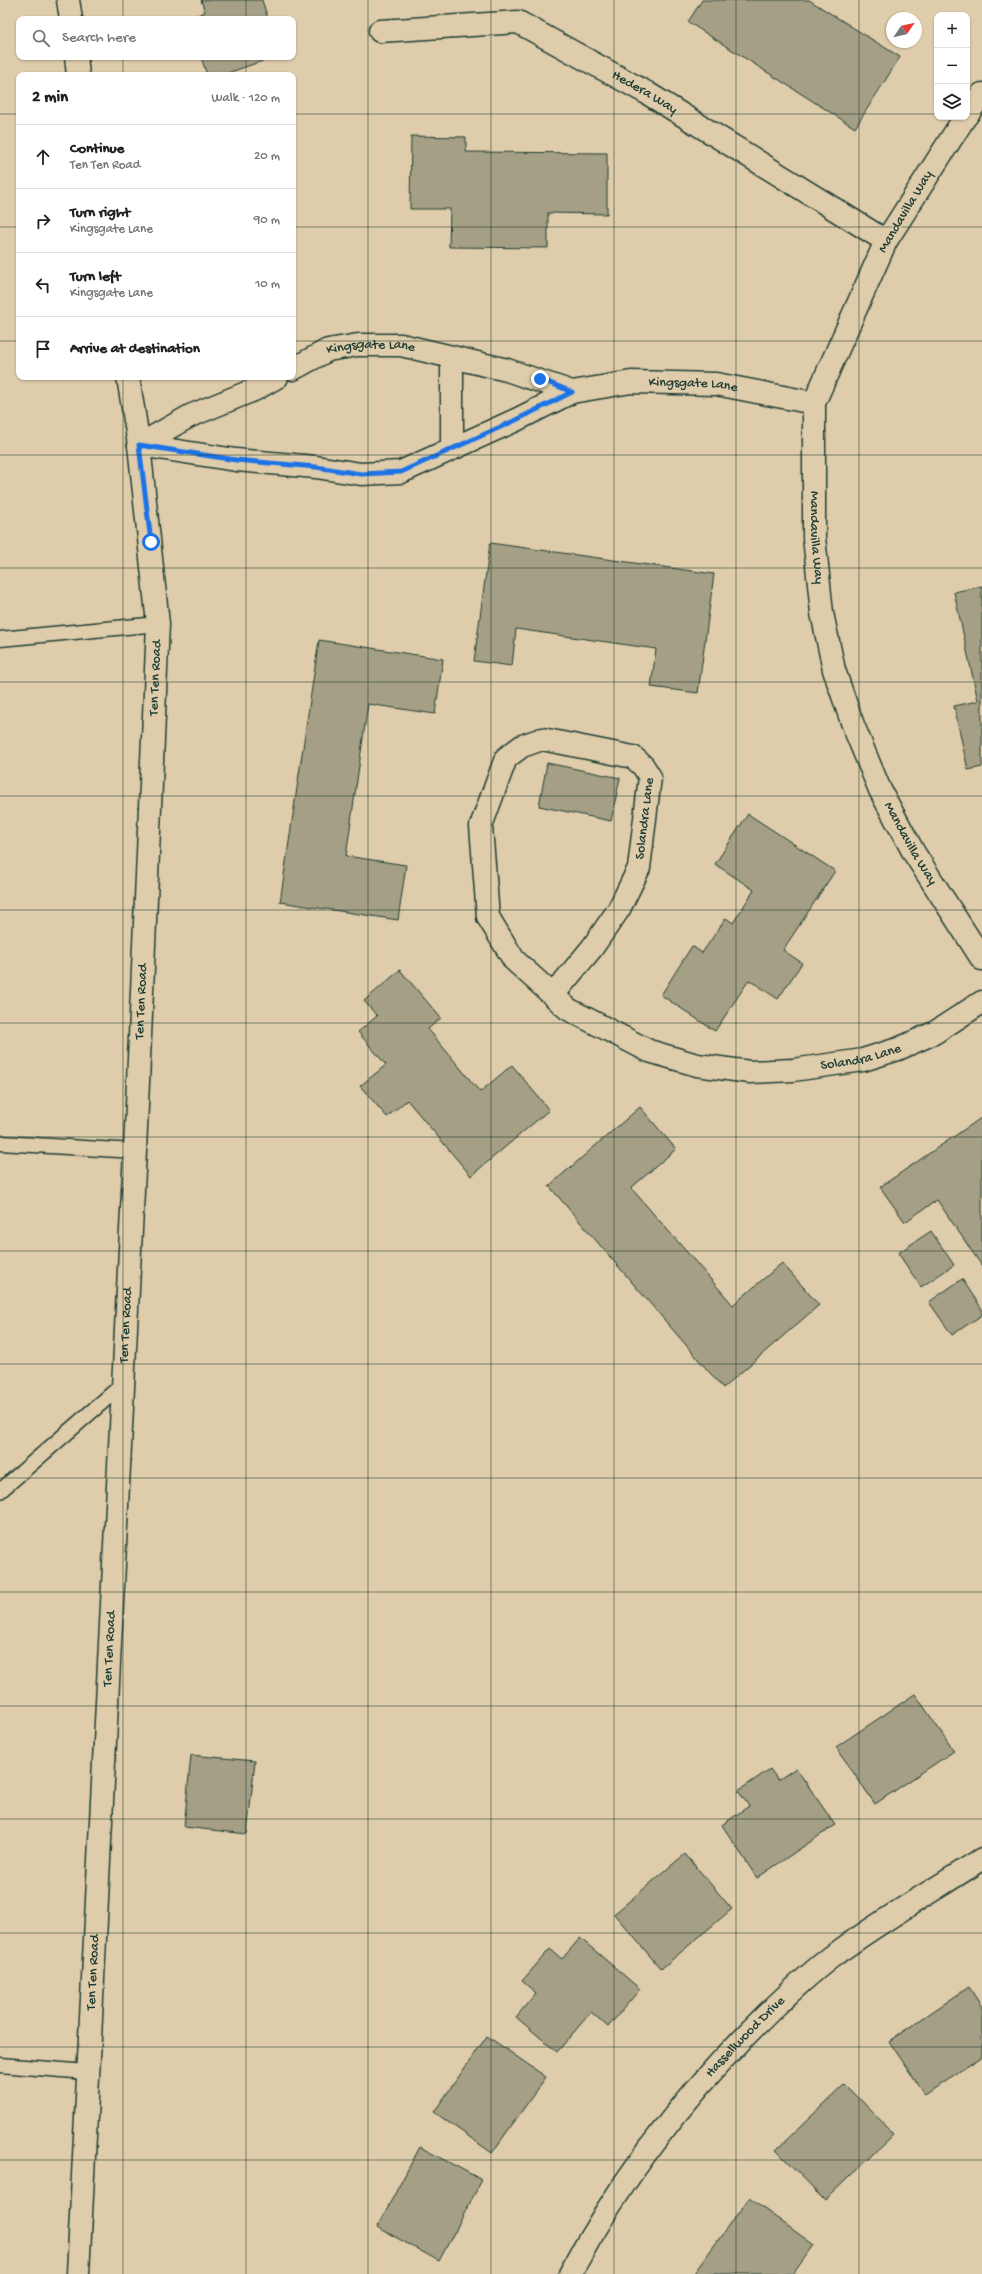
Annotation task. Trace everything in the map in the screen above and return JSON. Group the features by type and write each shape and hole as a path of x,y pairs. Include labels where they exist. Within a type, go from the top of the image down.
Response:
{"street":[{"path":"68,0 71,16"},
{"name":"Hedera Way","path":"380,31 518,22 647,93 886,241"},
{"path":"76,60 78,72"},
{"path":"970,110 982,94"},
{"name":"Mandavilla Way","path":"963,120 886,241 814,403 814,538 822,613 834,670 853,725 880,790 914,853 982,959"},
{"name":"Kingsgate Lane","path":"296,366 328,350 358,344 401,345 452,359 507,370 572,392"},
{"path":"452,359 452,448"},
{"name":"Ten Ten Road","path":"78,2274 87,2072 135,1151 158,624 139,445 128,380"},
{"path":"139,445 190,416 256,389 272,380"},
{"name":"Kingsgate Lane","path":"139,445 236,460 316,467 361,474 401,472 516,420 572,392 631,382 716,384 814,403"},
{"name":"Solandra Lane","path":"553,995 592,948 619,909 639,868 650,777 643,766 633,757 542,739 522,746 506,758 481,826 488,918 514,960 568,1009 649,1051 697,1065 750,1072 793,1070 870,1058 898,1049 934,1033 982,1002"},
{"name":"Hassellwood Drive","path":"570,2274 590,2236 630,2172 670,2118 714,2067 780,2001 829,1958 982,1859"}],"lane":[{"path":"0,639 158,624"},
{"path":"0,1143 135,1151"},
{"path":"0,1491 122,1385"},
{"path":"0,2065 87,2072"}],"building":[{"path":"201,0 262,0 267,16 195,16 205,12"},
{"path":"702,0 809,0 900,57 855,128 688,22"},
{"path":"202,60 265,60 231,72 206,72"},
{"path":"411,136 466,137 466,152 607,153 607,214 548,213 548,248 449,247 450,209 410,209"},
{"path":"490,543 714,574 698,693 651,687 656,649 516,629 512,666 474,661"},
{"path":"982,586 982,767 968,770 954,706 978,701 954,592"},
{"path":"319,640 443,659 435,714 368,704 346,856 406,865 398,920 280,902"},
{"path":"547,763 620,778 611,821 539,806"},
{"path":"748,814 835,871 783,950 802,963 778,999 749,980 715,1031 661,995 692,946 702,953 726,918 733,923 754,890 715,864"},
{"path":"400,970 441,1018 428,1029 480,1092 512,1065 549,1110 471,1176 407,1100 387,1117 360,1086 386,1065 358,1032 377,1016 364,1001"},
{"path":"640,1107 676,1149 631,1188 733,1305 782,1263 819,1305 723,1388 549,1186"},
{"path":"981,1118 982,1266 937,1200 905,1222 880,1187"},
{"path":"931,1231 954,1265 921,1287 898,1253"},
{"path":"962,1279 982,1309 982,1315 952,1335 929,1302"},
{"path":"915,1694 954,1751 875,1804 836,1747"},
{"path":"191,1755 255,1761 247,1834 184,1827"},
{"path":"796,1768 835,1825 757,1878 722,1825 749,1806 738,1791 770,1769 778,1780"},
{"path":"685,1854 732,1909 661,1969 614,1914"},
{"path":"580,1938 640,1989 608,2027 591,2012 557,2052 516,2017 536,1993 522,1981 550,1949 562,1959"},
{"path":"969,1987 982,2007 982,2056 925,2095 889,2041"},
{"path":"487,2036 546,2077 492,2153 434,2112"},
{"path":"845,2084 894,2134 825,2200 776,2150"},
{"path":"420,2147 482,2180 439,2261 377,2227"},
{"path":"749,2198 814,2245 793,2274 694,2273"}],"route":[{"path":"151,542 139,445 236,460 316,467 361,474 401,472 516,420 572,392 540,379"}]}
